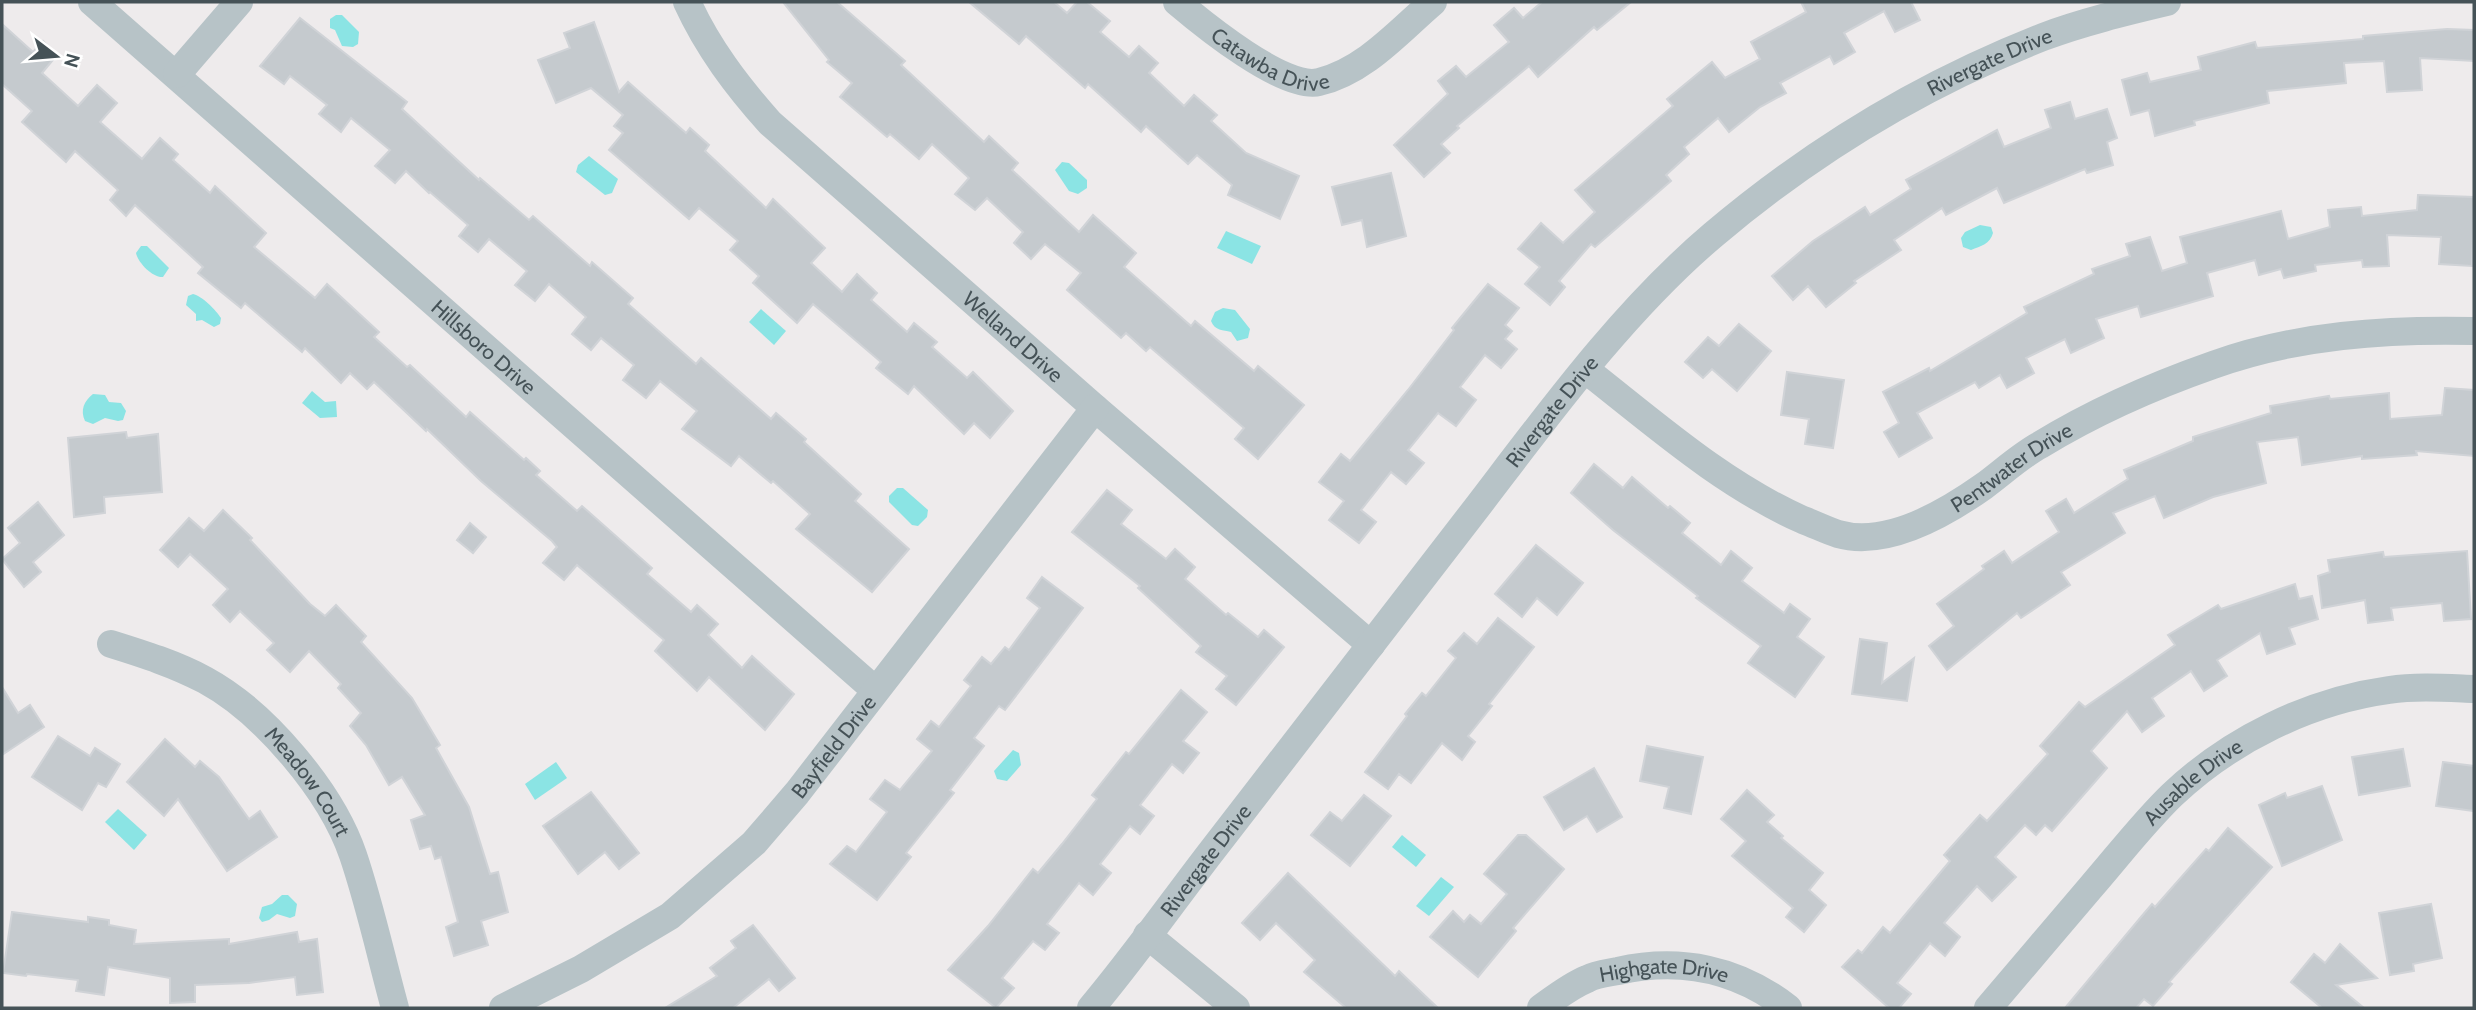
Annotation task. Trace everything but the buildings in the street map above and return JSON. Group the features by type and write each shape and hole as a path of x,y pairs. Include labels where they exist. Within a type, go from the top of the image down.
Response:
{"street":[{"name":"Hillsboro Drive","path":"92,2 875,690"},
{"path":"177,74 239,2"},
{"name":"Welland Drive","path":"687,2 718,60 770,123 1371,645"},
{"name":"Catawba Drive","path":"1177,2 1264,65 1292,80 1318,83 1366,61 1433,2"},
{"name":"Rivergate Drive","path":"1091,1008 1586,370 1662,284 1711,236 1868,123 1959,75 2044,37 2102,18 2167,2"},
{"name":"Pentwater Drive","path":"1586,370 1740,488 1778,508 1839,534 1866,537 1898,531 1940,513 1982,487 2038,445 2098,413 2214,364 2268,348 2325,339 2387,332 2474,331"},
{"name":"Bayfield Drive","path":"503,1008 581,969 670,916 754,843 797,793 1095,408"},
{"name":"Meadow Court","path":"111,644 170,663 207,681 251,713 306,770 331,808 353,855 395,1008"},
{"name":"Ausable Drive","path":"1988,1008 2148,821 2173,795 2231,749 2259,732 2294,717 2364,695 2390,690 2474,689"},
{"path":"1147,935 1236,1008"},
{"name":"Highgate Drive","path":"1541,1008 1588,978 1671,964 1731,976 1788,1008"}],"water":[{"path":"342,15 359,32 358,44 353,47 342,46 335,30 330,28 330,19"},
{"path":"589,156 618,179 612,193 605,195 576,172 578,165"},
{"path":"1062,162 1069,163 1087,180 1087,188 1078,194 1069,191 1055,170"},
{"path":"1980,225 1991,227 1993,233 1990,240 1971,250 1963,247 1961,238 1965,232"},
{"path":"1226,231 1261,246 1252,264 1217,248"},
{"path":"141,246 147,246 169,268 163,277 146,269 140,261 136,253"},
{"path":"193,294 216,311 221,318 220,324 214,327 202,320 196,321 196,314 186,305 188,296"},
{"path":"1223,308 1235,310 1250,329 1248,338 1237,341 1231,332 1215,327 1211,321 1215,312"},
{"path":"761,309 786,331 774,345 749,322"},
{"path":"312,391 325,402 336,401 337,417 320,418 302,403"},
{"path":"93,394 105,395 109,402 121,403 126,411 123,420 105,418 93,424 85,421 84,406"},
{"path":"897,488 903,488 928,510 927,517 918,526 912,525 889,502 889,496"},
{"path":"1013,750 1019,753 1021,765 1007,781 997,779 994,771"},
{"path":"556,762 567,778 535,800 525,784"},
{"path":"118,809 147,835 134,850 105,822"},
{"path":"1402,835 1426,855 1416,867 1392,847"},
{"path":"1441,877 1454,887 1429,916 1416,906"},
{"path":"282,895 288,895 297,904 295,916 290,918 277,914 262,922 259,918 262,907 272,904"}]}
